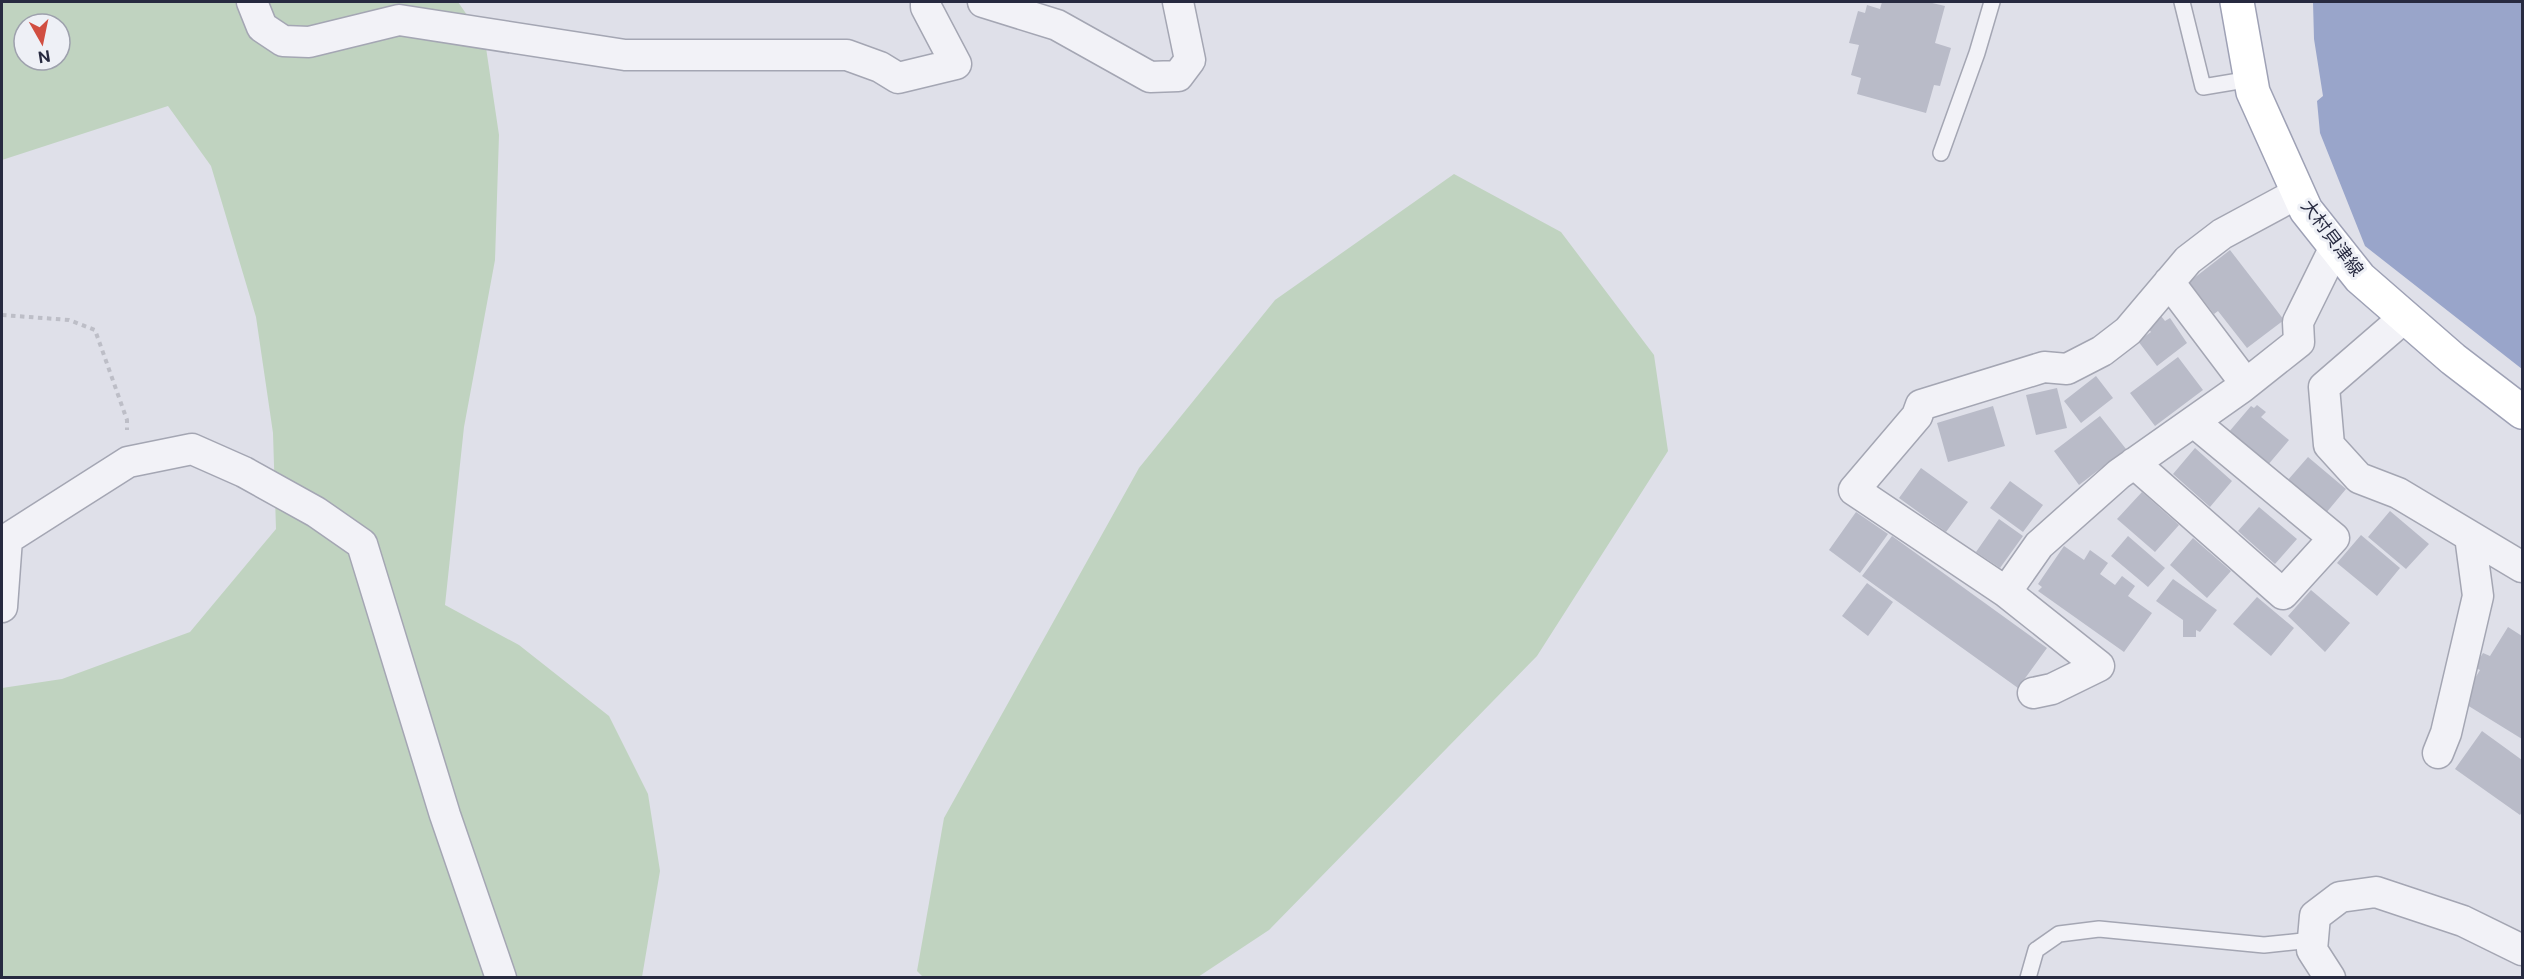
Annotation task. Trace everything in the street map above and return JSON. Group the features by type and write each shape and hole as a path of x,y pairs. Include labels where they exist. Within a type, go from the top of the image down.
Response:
{"main road":[{"name":"大村貝津線","path":"2237,2 2253,92 2306,210 2360,278 2453,359 2523,412"}],"street":[{"path":"252,2 262,27 283,41 309,42 399,20 625,55 847,55 880,67 898,78 956,64 926,7 926,2"},
{"path":"983,2 1057,25 1150,77 1178,76 1190,60 1178,2"},
{"path":"2033,693 2052,688 2099,666 2006,592 1854,490 1917,416 1921,405 2044,367 2067,369 2093,356 2128,331 2188,260 2222,234 2298,193"},
{"path":"2006,592 2039,545 2119,474 2246,384 2299,342 2298,322 2335,247"},
{"path":"2169,282 2246,384"},
{"path":"2405,317 2324,387 2329,445 2359,478 2398,493 2523,567"},
{"path":"2134,463 2283,594 2334,538 2194,422"},
{"path":"2,607 4,540 128,462 192,449 244,472 315,512 362,544 445,815 501,978"},
{"path":"2438,753 2446,733 2478,596 2470,536"},
{"path":"2330,978 2312,950 2315,916 2340,897 2376,891 2463,921 2523,950"}],"lane":[{"path":"1941,153 1977,53 1992,2"},
{"path":"2182,2 2203,87 2251,80"},
{"path":"2028,978 2036,950 2059,934 2099,929 2264,945 2312,940"}],"path":[{"path":"2,315 69,320 94,330 127,420 128,462"}],"green space":[{"path":"2,2 458,2 485,41 499,135 495,260 464,427 445,605 519,645 609,716 648,794 660,871 642,977 2,978 2,688 62,679 190,632 276,529 273,433 256,317 211,166 168,106 2,160"},
{"path":"1454,174 1561,232 1654,355 1668,451 1537,656 1269,930 1198,977 923,977 917,971 944,818 1139,468 1275,300"}],"water":[{"path":"2313,2 2522,2 2522,369 2365,246 2320,133 2317,101 2323,96 2314,39"}],"building":[{"path":"1882,2 1928,2 1945,6 1935,43 1951,48 1940,86 1934,85 1926,113 1857,94 1861,78 1851,75 1859,45 1849,43 1858,11 1865,13 1867,5 1880,9"},
{"path":"2230,250 2284,320 2247,348 2218,311 2214,314 2189,282"},
{"path":"2161,316 2165,321 2170,318 2187,343 2157,366 2138,341 2151,332 2148,328"},
{"path":"2178,357 2203,390 2155,426 2130,393"},
{"path":"2096,376 2113,398 2081,423 2064,401"},
{"path":"2057,388 2067,428 2036,435 2026,395"},
{"path":"2257,405 2266,412 2261,417 2289,440 2267,466 2228,433 2251,406 2254,408"},
{"path":"1993,406 2005,446 1948,462 1937,423"},
{"path":"2100,416 2126,449 2079,485 2054,451"},
{"path":"2195,448 2232,481 2210,507 2173,474"},
{"path":"2308,457 2346,489 2326,513 2287,481"},
{"path":"1921,468 1968,502 1946,532 1899,498"},
{"path":"2010,481 2043,505 2023,532 1990,508"},
{"path":"2142,492 2179,525 2155,552 2117,519"},
{"path":"2259,507 2297,539 2275,564 2238,531"},
{"path":"2390,511 2429,544 2406,569 2368,537"},
{"path":"1856,512 1888,534 1860,573 1829,550"},
{"path":"1999,519 2023,536 2000,568 1976,552"},
{"path":"2361,535 2400,568 2377,596 2337,563"},
{"path":"1892,536 2047,648 2018,688 1862,576"},
{"path":"2128,536 2165,568 2148,587 2111,556"},
{"path":"2193,538 2231,571 2207,598 2170,565"},
{"path":"2064,546 2084,560 2090,550 2108,563 2100,574 2115,585 2122,576 2135,586 2128,596 2152,613 2124,652 2038,591 2042,587 2038,584"},
{"path":"2173,579 2217,610 2200,632 2196,630 2196,637 2183,637 2183,620 2156,601"},
{"path":"1867,583 1893,602 1868,636 1842,616"},
{"path":"2311,590 2350,623 2325,652 2288,616"},
{"path":"2257,597 2294,628 2271,656 2233,624"},
{"path":"2508,627 2522,636 2522,739 2467,705 2469,702 2463,698 2480,670 2474,667 2483,653 2490,656"},
{"path":"2482,731 2522,760 2522,812 2520,815 2455,769"}]}
